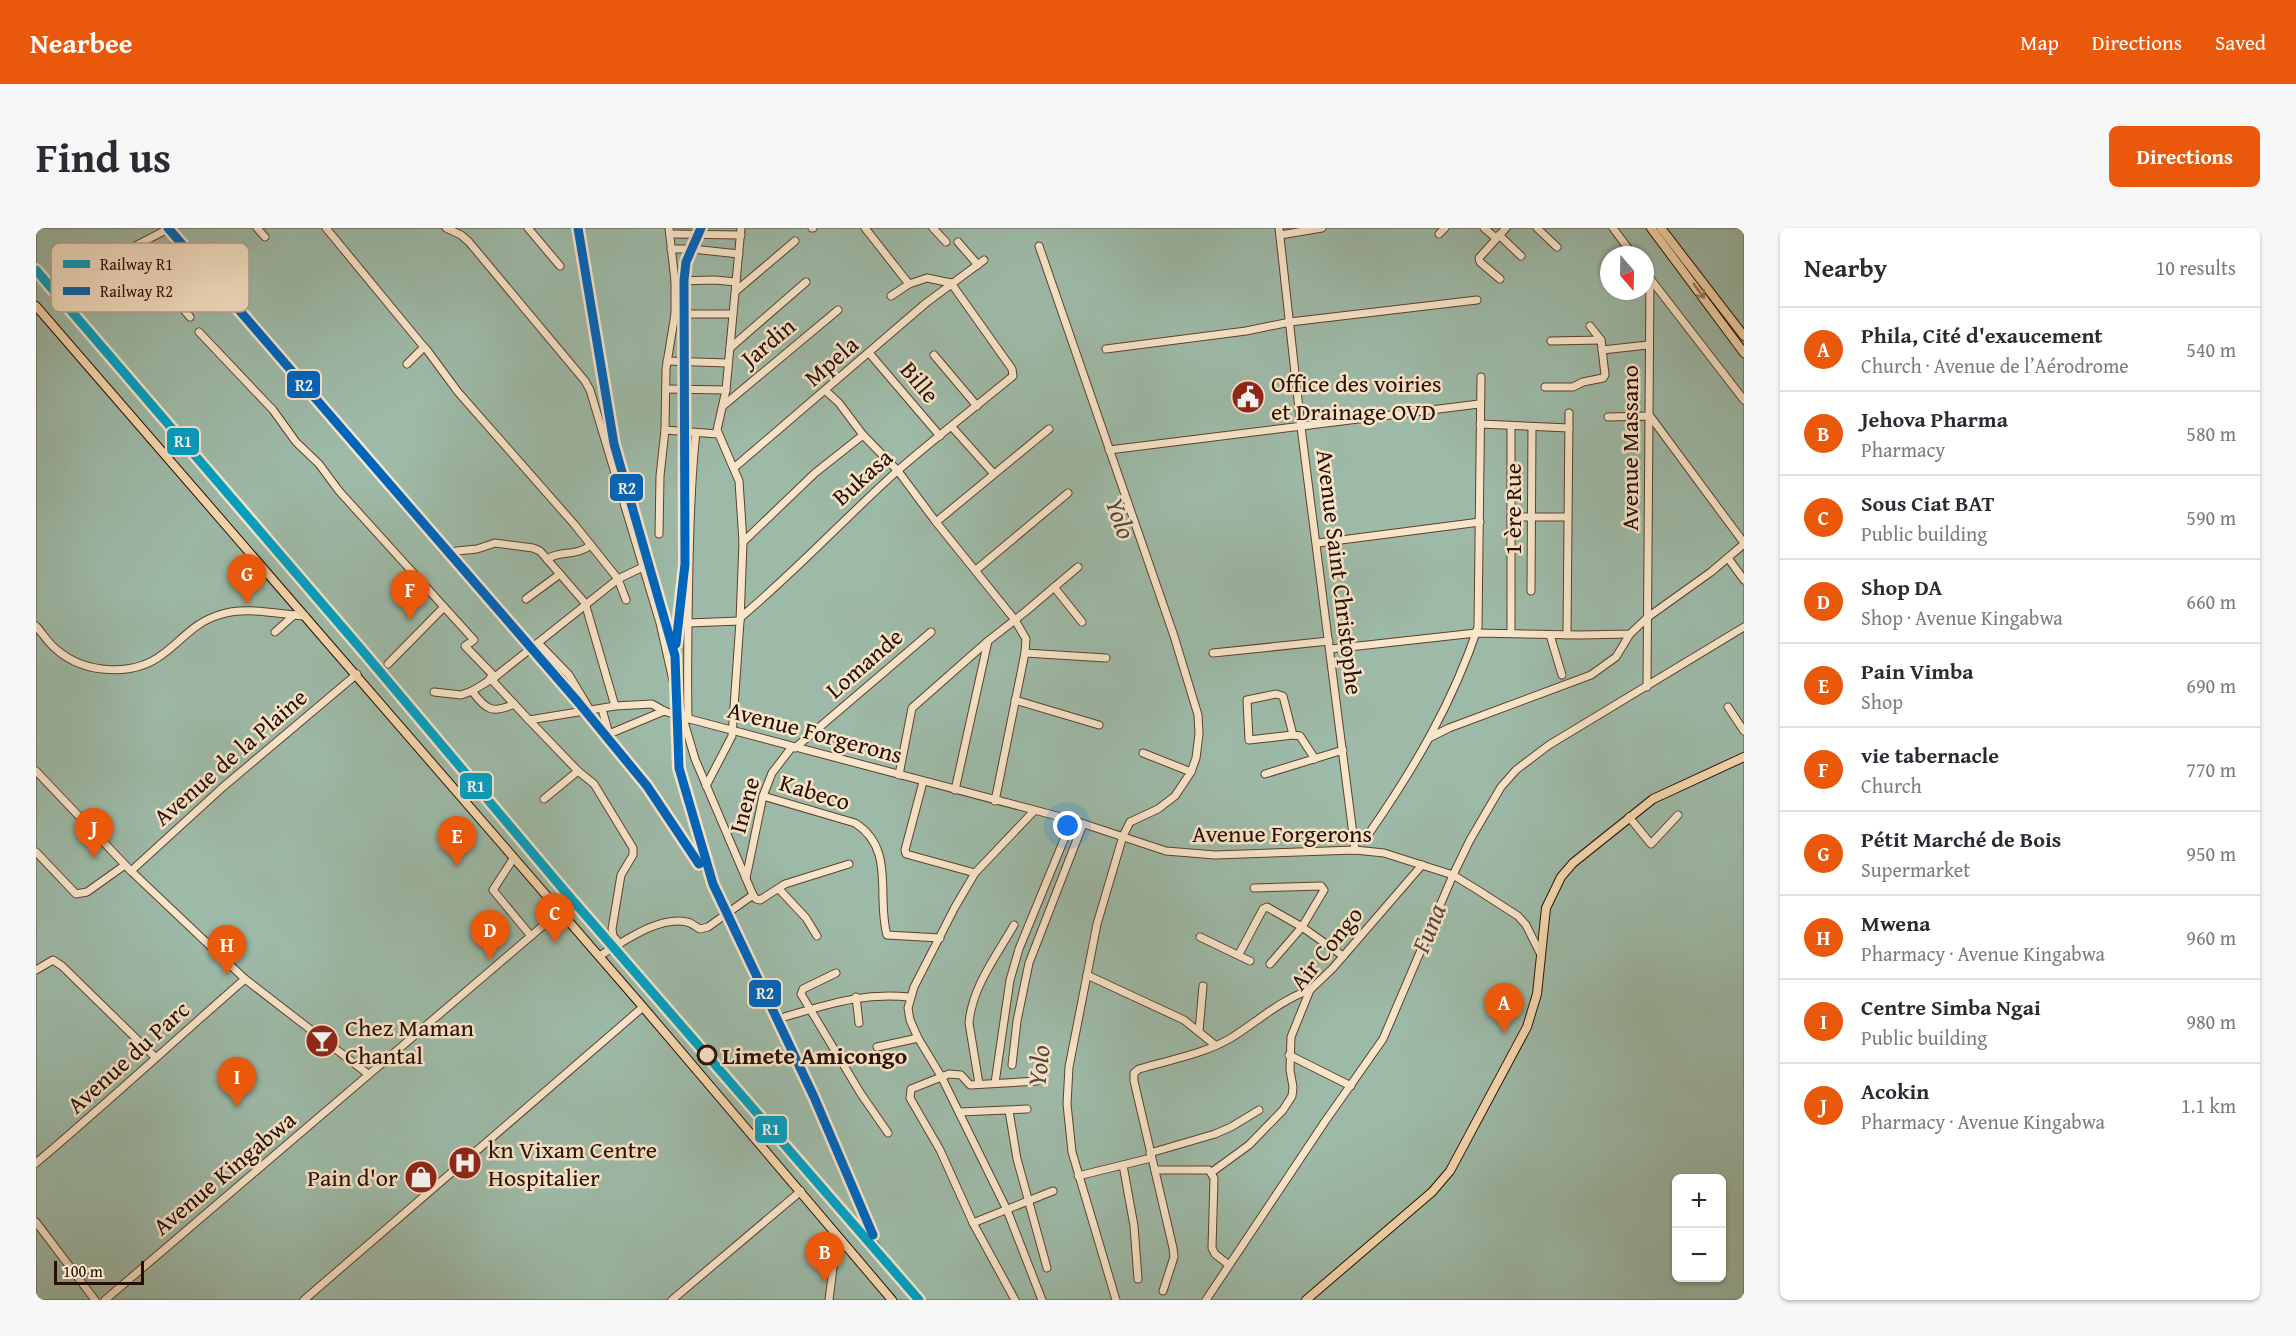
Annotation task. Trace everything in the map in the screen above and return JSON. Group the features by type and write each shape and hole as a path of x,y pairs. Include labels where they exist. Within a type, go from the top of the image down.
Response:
{"main road":[{"path":"1651,228 1744,353"},
{"path":"1661,228 1744,336"},
{"path":"36,306 357,674 892,1300"},
{"path":"1306,1300 1432,1192 1450,1171 1527,1027 1537,994 1546,908 1561,877 1573,863 1653,799 1744,758"}],"street":[{"path":"141,243 170,228"},
{"path":"257,228 265,237"},
{"path":"326,228 458,392 591,545 618,579 626,600"},
{"path":"446,228 461,235 469,242 585,381 594,400 706,786 753,895 760,900 799,878 849,864"},
{"path":"865,228 909,284"},
{"path":"933,228 946,242"},
{"path":"1279,231 1322,228"},
{"path":"1484,228 1521,256"},
{"path":"1500,279 1479,260 1506,228"},
{"path":"1537,228 1557,247"},
{"path":"1613,228 1626,246"},
{"path":"532,229 560,266"},
{"path":"659,534 667,361 675,314 675,281 669,231 741,232 726,390 717,434 740,481 743,542 741,619 733,730 730,743 706,786"},
{"name":"Avenue Saint Christophe","path":"1279,231 1301,428 1318,543 1355,850"},
{"path":"736,291 795,241"},
{"path":"958,242 978,265"},
{"path":"1039,246 1174,636 1198,715 1199,734 1196,758 1191,772 1175,796 1158,809 1130,822 1123,836 1097,924 1075,1029 1068,1077 1069,1127 1078,1176 1116,1300"},
{"path":"671,249 739,254"},
{"name":"Mpela","path":"735,467 951,283 984,260"},
{"path":"891,296 909,284 927,278 951,283"},
{"path":"675,281 736,282"},
{"path":"730,348 806,282"},
{"name":"Bukasa","path":"741,619 825,537 898,471 1013,376 1014,372 951,283"},
{"path":"1654,284 1744,400"},
{"path":"1106,349 1246,331 1290,322 1477,300"},
{"name":"Avenue Massano","path":"1647,300 1650,416 1647,687"},
{"name":"Jardin","path":"724,405 838,310"},
{"path":"186,312 190,317"},
{"path":"675,314 732,314"},
{"path":"1545,387 1573,387 1583,382 1603,378 1605,375 1601,340 1590,326"},
{"path":"198,332 273,410 296,442 320,464 339,490 474,640 465,646 514,704 599,791 633,848 633,855 621,875 612,929 613,936 620,944"},
{"path":"1551,341 1601,340"},
{"path":"1602,350 1648,345"},
{"path":"407,364 424,348"},
{"name":"Bille","path":"870,354 940,436"},
{"path":"934,355 976,406"},
{"path":"667,361 728,363"},
{"path":"1354,840 1362,839 1370,832 1431,737 1476,633 1479,621 1481,377"},
{"name":"Jardin","path":"666,389 726,390"},
{"path":"826,391 839,403 863,435 898,471 1015,620 1026,639 995,801"},
{"path":"1109,450 1301,428 1479,404"},
{"path":"1567,635 1569,413"},
{"path":"1431,737 1449,728 1592,675 1616,657 1629,634 1648,617 1671,602 1744,544 1650,416 1608,417"},
{"path":"1480,424 1569,428"},
{"path":"1511,426 1511,633"},
{"path":"952,427 994,474"},
{"name":"1 ère Rue","path":"1531,591 1532,427"},
{"path":"936,522 1048,429"},
{"path":"665,430 717,434"},
{"path":"685,718 693,459 696,433"},
{"path":"743,542 815,473 863,435"},
{"path":"976,570 1068,493"},
{"path":"1511,517 1567,517"},
{"path":"1318,543 1480,522"},
{"path":"458,551 477,549 495,543 540,551 585,603 615,706"},
{"path":"548,560 555,555 579,552 591,545"},
{"path":"1728,558 1744,580"},
{"path":"434,692 461,695 472,691 538,643 585,603 618,579 643,567"},
{"path":"899,775 912,708 988,641 1078,567"},
{"path":"526,599 560,574"},
{"path":"1054,587 1082,622"},
{"path":"388,664 444,607"},
{"path":"36,626 56,650 72,660 100,670 138,666 152,661 163,655 196,625 219,615 239,611 305,616"},
{"path":"275,632 294,615"},
{"path":"688,623 741,619"},
{"path":"1206,1300 1383,1039 1456,877 1470,840 1501,787 1516,770 1548,745 1744,627"},
{"name":"Lomande","path":"794,747 931,632"},
{"path":"1331,649 1476,633 1629,634"},
{"path":"1551,634 1562,675"},
{"path":"955,790 988,641"},
{"path":"1213,653 1329,641"},
{"path":"538,643 569,675 590,710"},
{"path":"1025,653 1106,658"},
{"name":"Avenue de la Plaine","path":"36,852 66,886 81,895 128,868 357,674"},
{"path":"472,691 482,705 488,709 504,708 514,704"},
{"path":"1293,735 1283,696 1276,694 1247,700 1249,740 1300,736 1315,759"},
{"path":"1015,700 1099,725"},
{"name":"Avenue Forgerons","path":"530,720 615,706 652,704 685,718 1072,820 1167,851 1215,855 1355,850 1384,853 1456,877 1476,889 1518,916 1526,925 1540,953"},
{"path":"1728,707 1744,730"},
{"path":"602,709 609,734 664,711"},
{"name":"Inene","path":"746,878 763,796 772,773 794,747"},
{"path":"1264,774 1343,750"},
{"path":"1143,753 1191,772"},
{"path":"36,771 128,868 245,979 368,1074"},
{"path":"544,798 578,771"},
{"path":"923,782 905,850 906,854 975,873"},
{"name":"Kabeco","path":"763,796 855,823 870,836 879,851 887,935 940,938"},
{"path":"1034,811 975,873 909,997 908,1014 918,1038 960,1112 1007,1210 1042,1300"},
{"path":"1629,817 1651,844 1678,815"},
{"path":"994,1083 1010,980 1018,949 1072,820"},
{"path":"1012,1065 1017,1021 1029,963 1083,824"},
{"path":"513,859 493,890 531,936"},
{"name":"Air Congo","path":"1212,1172 1249,1145 1283,1110 1292,1096 1293,1087 1289,1055 1291,1037 1310,990 1343,956 1422,865"},
{"path":"1254,888 1321,886 1323,892 1302,927 1270,964"},
{"path":"779,889 806,918 817,936"},
{"path":"598,956 649,927 671,921 688,922 700,929 708,927 753,895"},
{"path":"1239,954 1264,908 1270,907 1343,956"},
{"name":"Avenue Kingabwa","path":"105,1300 560,912"},
{"path":"979,1084 969,1023 970,1015 981,982 1014,925"},
{"path":"1200,937 1250,961"},
{"path":"36,970 53,960 62,966 155,1057"},
{"path":"836,973 802,989 801,994 888,1133"},
{"path":"1087,975 1174,1015 1199,1031 1215,1045"},
{"name":"Avenue du Parc","path":"36,1163 245,979"},
{"path":"1199,1031 1203,986"},
{"path":"1163,1291 1174,1257 1134,1073 1139,1069 1229,1039 1297,994 1310,990"},
{"path":"784,1017 856,997 890,995 909,997"},
{"path":"856,997 859,1023"},
{"path":"304,1300 643,1007"},
{"path":"878,1047 918,1038"},
{"path":"1289,1055 1351,1086"},
{"path":"1015,1300 974,1223 940,1149 909,1095 911,1089 941,1076 955,1074 961,1075 970,1085 1037,1081"},
{"path":"960,1112 1028,1109"},
{"path":"1078,1176 1123,1165 1215,1134 1259,1110"},
{"path":"1009,1111 1017,1159 1047,1268"},
{"path":"1123,1165 1134,1226 1138,1279"},
{"path":"1155,1170 1209,1170 1212,1172 1214,1178 1212,1248 1215,1254 1229,1265"},
{"path":"672,1300 801,1191"},
{"path":"974,1223 1053,1191"},
{"path":"36,1222 95,1300"},
{"path":"829,1300 834,1260 841,1240"}],"water":[{"path":"36,228 1744,228 1744,1300 36,1300"}],"railway":[{"path":"168,228 181,243"},
{"path":"578,228 614,444 675,656 679,768 713,884 814,1097 874,1239 912,1293"},
{"path":"676,650 685,564 684,280 686,262 701,228"},
{"path":"241,312 578,702 647,786 706,874"}],"rail line":[{"name":"R2","path":"168,228 181,243"},
{"name":"R2","path":"578,228 614,444 675,656 679,768 713,884 814,1097 873,1235"},
{"name":"R2","path":"676,644 685,564 684,280 686,262 701,228"},
{"name":"R1","path":"36,270 51,287"},
{"name":"R1","path":"72,312 562,888 919,1300"},
{"name":"R2","path":"241,312 578,702 647,786 699,864"}],"place":[{"name":"Office des voiries et Drainage OVD","path":"1248,397"},
{"name":"Pétit Marché de Bois","path":"247,604"},
{"name":"vie tabernacle","path":"410,620"},
{"name":"Acokin","path":"94,858"},
{"name":"Pain Vimba","path":"457,866"},
{"name":"Sous Ciat BAT","path":"555,943"},
{"name":"Shop DA","path":"490,960"},
{"name":"Mwena","path":"227,975"},
{"name":"Phila, Cité d'exaucement","path":"1504,1033"},
{"name":"Chez Maman Chantal","path":"322,1041"},
{"name":"Limete Amicongo","path":"707,1055"},
{"name":"Centre Simba Ngai","path":"237,1107"},
{"name":"kn Vixam Centre Hospitalier","path":"465,1163"},
{"name":"Pain d'or","path":"421,1177"},
{"name":"Jehova Pharma","path":"825,1282"}],"water label":[{"name":"Yolo","path":"1121,518"},
{"name":"Funa","path":"1428,928"},
{"name":"Yolo","path":"1038,1066"}]}
